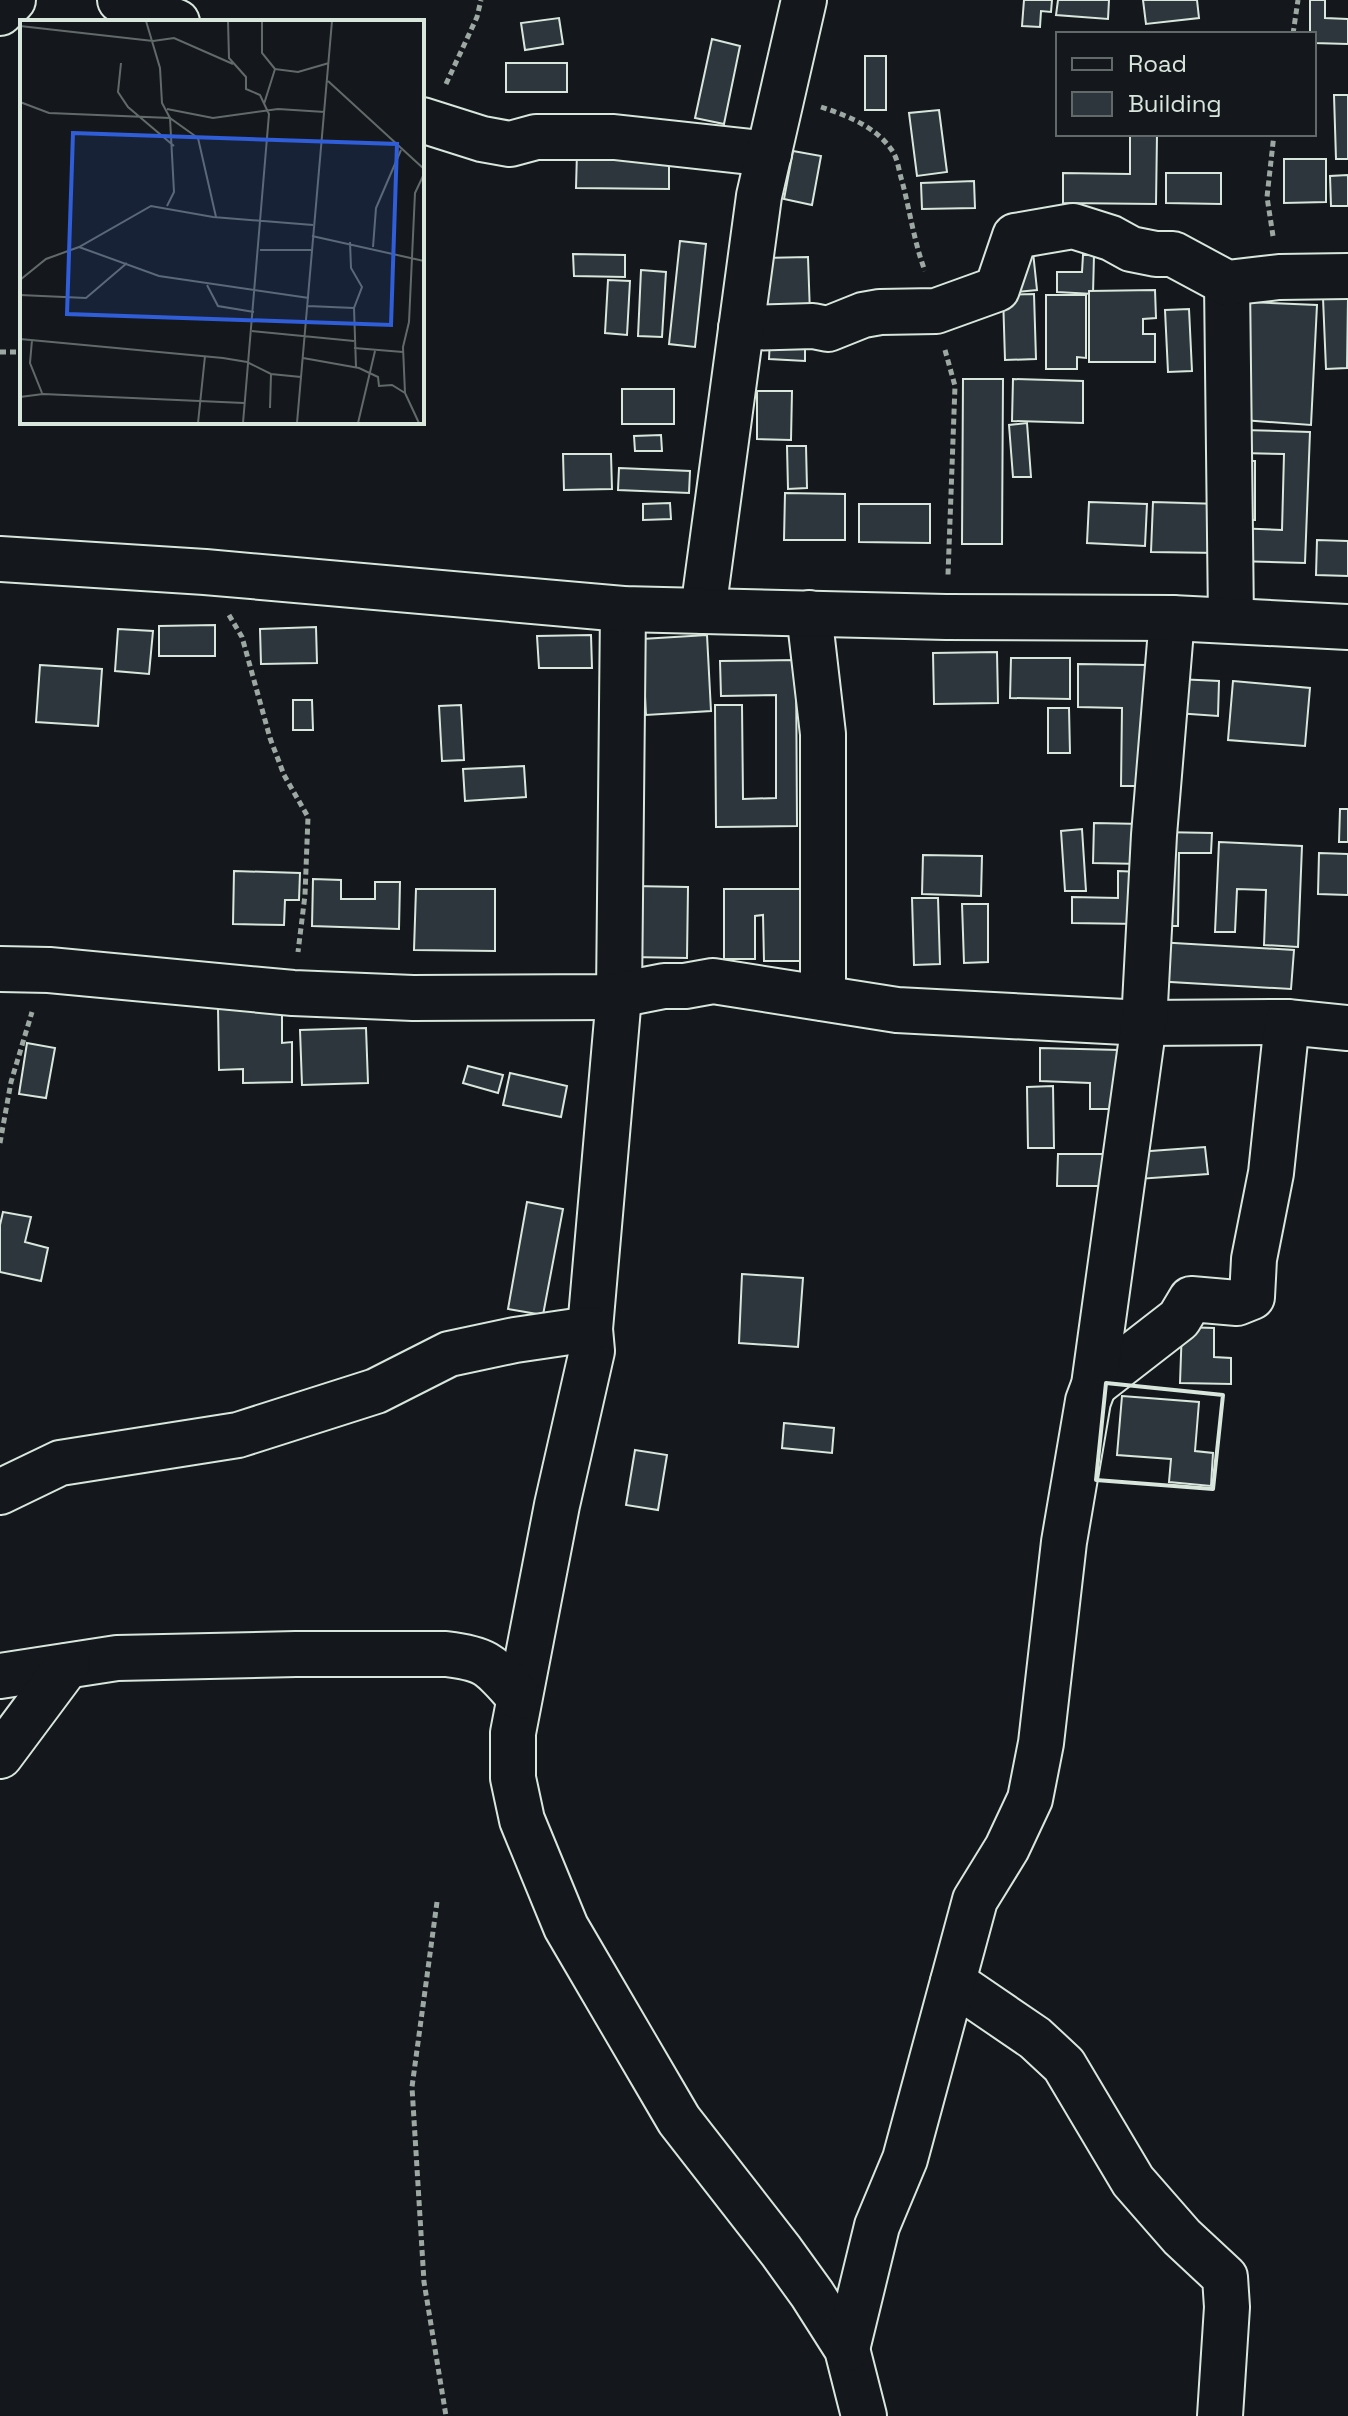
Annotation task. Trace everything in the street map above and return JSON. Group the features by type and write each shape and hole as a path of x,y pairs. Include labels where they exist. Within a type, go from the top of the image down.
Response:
{"street":[{"path":"0,13 13,0"},
{"path":"120,0 172,20"},
{"path":"703,611 759,196 804,0"},
{"path":"425,121 482,139 510,144 536,137 614,137 769,154"},
{"path":"741,328 813,326 828,329 863,315 880,312 936,311 997,289 1015,236 1073,226 1111,238 1131,249 1173,254 1227,283 1279,277 1348,276"},
{"path":"1227,283 1231,620"},
{"path":"0,559 205,572 623,609 946,617 1172,618 1348,627"},
{"path":"623,609 619,996 590,1329 592,1351 557,1505 519,1697 513,1733 513,1778 522,1820 566,1927 679,2120 804,2283 847,2349 864,2416"},
{"path":"809,613 823,734 823,998"},
{"path":"847,2349 877,2226 905,2159 975,1900 1007,1848 1030,1799 1043,1730 1064,1542 1088,1401 1094,1385 1144,1023 1154,835 1172,618"},
{"path":"0,969 49,970 293,993 413,998 619,996 664,986 713,981 897,1010 1144,1023 1287,1022 1348,1028"},
{"path":"1094,1385 1179,1319 1191,1299 1237,1303 1252,1297 1254,1259 1271,1173 1287,1022"},
{"path":"0,1492 60,1463 238,1435 376,1391 449,1354 590,1329"},
{"path":"0,1676 117,1658 446,1654 489,1663 519,1697"},
{"path":"0,1756 67,1666"},
{"path":"953,1982 1035,2038 1064,2065 1133,2181 1182,2237 1225,2277 1227,2307 1220,2416"}],"path":[{"path":"425,121 477,17 481,0"},
{"path":"1293,32 1298,0"},
{"path":"1274,136 1267,197 1279,277"},
{"path":"205,572 242,637 270,738 284,775 308,817 305,895 293,993"},
{"path":"0,1143 26,1024 49,970"},
{"path":"437,1902 412,2087 424,2282 446,2416"}],"building":[{"path":"1024,0 1052,0 1051,12 1041,11 1040,27 1022,26"},
{"path":"1058,0 1109,0 1108,19 1056,15"},
{"path":"1143,0 1197,0 1199,18 1146,24"},
{"path":"1310,0 1325,0 1325,18 1348,19 1348,44 1316,43 1316,32 1310,32"},
{"path":"559,18 563,44 525,50 521,23"},
{"path":"712,39 740,46 724,124 695,118"},
{"path":"865,56 886,56 886,110 865,110"},
{"path":"506,63 567,63 567,92 506,92"},
{"path":"1334,95 1348,95 1348,159 1336,159"},
{"path":"939,110 947,172 917,176 909,113"},
{"path":"1130,136 1157,136 1156,204 1063,203 1063,173 1130,174"},
{"path":"793,151 821,156 812,205 784,199"},
{"path":"577,152 669,153 669,189 576,188"},
{"path":"1284,159 1326,159 1326,202 1284,203"},
{"path":"1166,173 1221,173 1221,204 1166,203"},
{"path":"1348,175 1348,206 1331,206 1330,176"},
{"path":"974,181 975,208 922,209 921,183"},
{"path":"680,241 706,244 695,347 669,344"},
{"path":"1033,252 1037,290 1017,292 1014,254"},
{"path":"573,254 625,255 625,277 574,276"},
{"path":"1083,255 1094,255 1093,294 1057,292 1057,272 1082,272"},
{"path":"808,257 810,314 760,315 759,258"},
{"path":"641,270 666,272 662,337 638,336"},
{"path":"608,280 630,281 627,335 605,333"},
{"path":"1155,290 1156,318 1143,319 1143,334 1155,334 1155,362 1089,362 1089,291"},
{"path":"1034,294 1036,359 1005,360 1003,295"},
{"path":"1046,295 1086,295 1086,358 1077,357 1077,369 1046,369"},
{"path":"1348,297 1347,368 1326,369 1323,298"},
{"path":"1250,302 1317,305 1311,425 1243,420"},
{"path":"1189,309 1192,371 1168,372 1165,310"},
{"path":"770,338 805,339 805,361 769,359"},
{"path":"963,379 1003,379 1002,544 962,544"},
{"path":"1013,379 1083,381 1083,423 1012,421"},
{"path":"622,389 674,389 674,424 622,424"},
{"path":"757,391 792,391 791,440 757,439"},
{"path":"1027,423 1031,477 1013,477 1009,425"},
{"path":"1243,430 1310,432 1305,563 1234,561 1235,528 1282,530 1284,454 1242,453"},
{"path":"661,435 662,451 635,451 634,436"},
{"path":"787,446 806,446 807,488 788,489"},
{"path":"563,454 611,454 612,489 564,490"},
{"path":"1236,461 1255,461 1255,520 1236,520"},
{"path":"619,468 690,471 689,493 618,490"},
{"path":"785,493 845,494 845,540 784,540"},
{"path":"1089,502 1147,504 1145,546 1087,543"},
{"path":"1153,502 1220,504 1219,553 1151,552"},
{"path":"670,503 671,519 643,520 643,504"},
{"path":"859,504 930,504 930,543 859,542"},
{"path":"1317,540 1348,541 1348,576 1316,575"},
{"path":"215,625 215,656 159,656 159,626"},
{"path":"316,627 317,663 261,664 260,629"},
{"path":"118,629 153,631 149,674 115,671"},
{"path":"591,635 592,668 539,668 537,636"},
{"path":"707,635 711,711 646,715 642,639"},
{"path":"997,652 998,703 934,704 933,653"},
{"path":"1011,658 1070,658 1070,699 1010,698"},
{"path":"796,660 797,826 716,827 715,705 742,705 743,799 776,798 776,695 721,696 720,661"},
{"path":"1078,664 1147,665 1145,786 1121,786 1122,708 1078,707"},
{"path":"40,665 102,669 98,726 36,722"},
{"path":"1177,679 1219,681 1218,716 1176,713"},
{"path":"1233,681 1310,688 1305,746 1228,740"},
{"path":"293,700 312,700 313,730 293,730"},
{"path":"461,705 464,760 442,761 439,706"},
{"path":"1048,708 1069,708 1070,753 1048,753"},
{"path":"524,766 526,797 465,801 463,769"},
{"path":"1340,809 1348,809 1348,842 1339,842"},
{"path":"1094,823 1143,824 1142,864 1093,863"},
{"path":"1082,829 1086,891 1065,891 1061,831"},
{"path":"1160,832 1212,833 1211,853 1179,853 1178,926 1158,926"},
{"path":"1219,842 1302,846 1298,947 1264,945 1266,890 1237,889 1235,932 1215,932"},
{"path":"1319,853 1348,854 1348,895 1318,894"},
{"path":"923,855 982,856 981,896 922,894"},
{"path":"234,871 300,873 299,900 285,900 284,925 233,924"},
{"path":"1118,871 1140,872 1139,924 1072,923 1072,897 1118,898"},
{"path":"313,879 341,880 341,899 375,899 375,882 400,882 399,929 312,926"},
{"path":"632,886 688,887 687,958 631,957"},
{"path":"416,889 495,889 495,951 414,950"},
{"path":"724,889 803,889 803,961 764,961 763,915 755,916 755,959 724,959"},
{"path":"912,898 938,898 940,964 914,965"},
{"path":"962,904 988,904 988,962 964,963"},
{"path":"1157,942 1294,950 1291,989 1154,981"},
{"path":"282,1006 282,1043 292,1042 292,1082 243,1083 243,1069 219,1070 218,1007"},
{"path":"366,1028 368,1083 302,1085 300,1030"},
{"path":"27,1043 55,1048 46,1098 19,1094"},
{"path":"1040,1048 1119,1050 1118,1109 1090,1109 1090,1083 1040,1081"},
{"path":"468,1066 503,1075 498,1093 463,1083"},
{"path":"510,1073 567,1086 561,1117 503,1105"},
{"path":"1053,1086 1054,1148 1028,1148 1027,1087"},
{"path":"1205,1147 1208,1174 1138,1179 1137,1152"},
{"path":"1058,1154 1109,1154 1109,1186 1057,1186"},
{"path":"527,1202 563,1209 543,1315 508,1309"},
{"path":"3,1212 31,1217 25,1242 48,1248 41,1281 0,1272"},
{"path":"742,1274 803,1278 798,1347 739,1343"},
{"path":"1182,1327 1214,1328 1214,1357 1231,1358 1231,1384 1180,1383"},
{"path":"1122,1396 1199,1402 1195,1451 1213,1453 1211,1486 1169,1482 1171,1459 1117,1455"},
{"path":"784,1423 834,1428 832,1453 782,1448"},
{"path":"635,1450 667,1455 658,1510 626,1505"}],"wall":[{"path":"1106,1383 1223,1395 1213,1489 1096,1480 1106,1383"}]}
